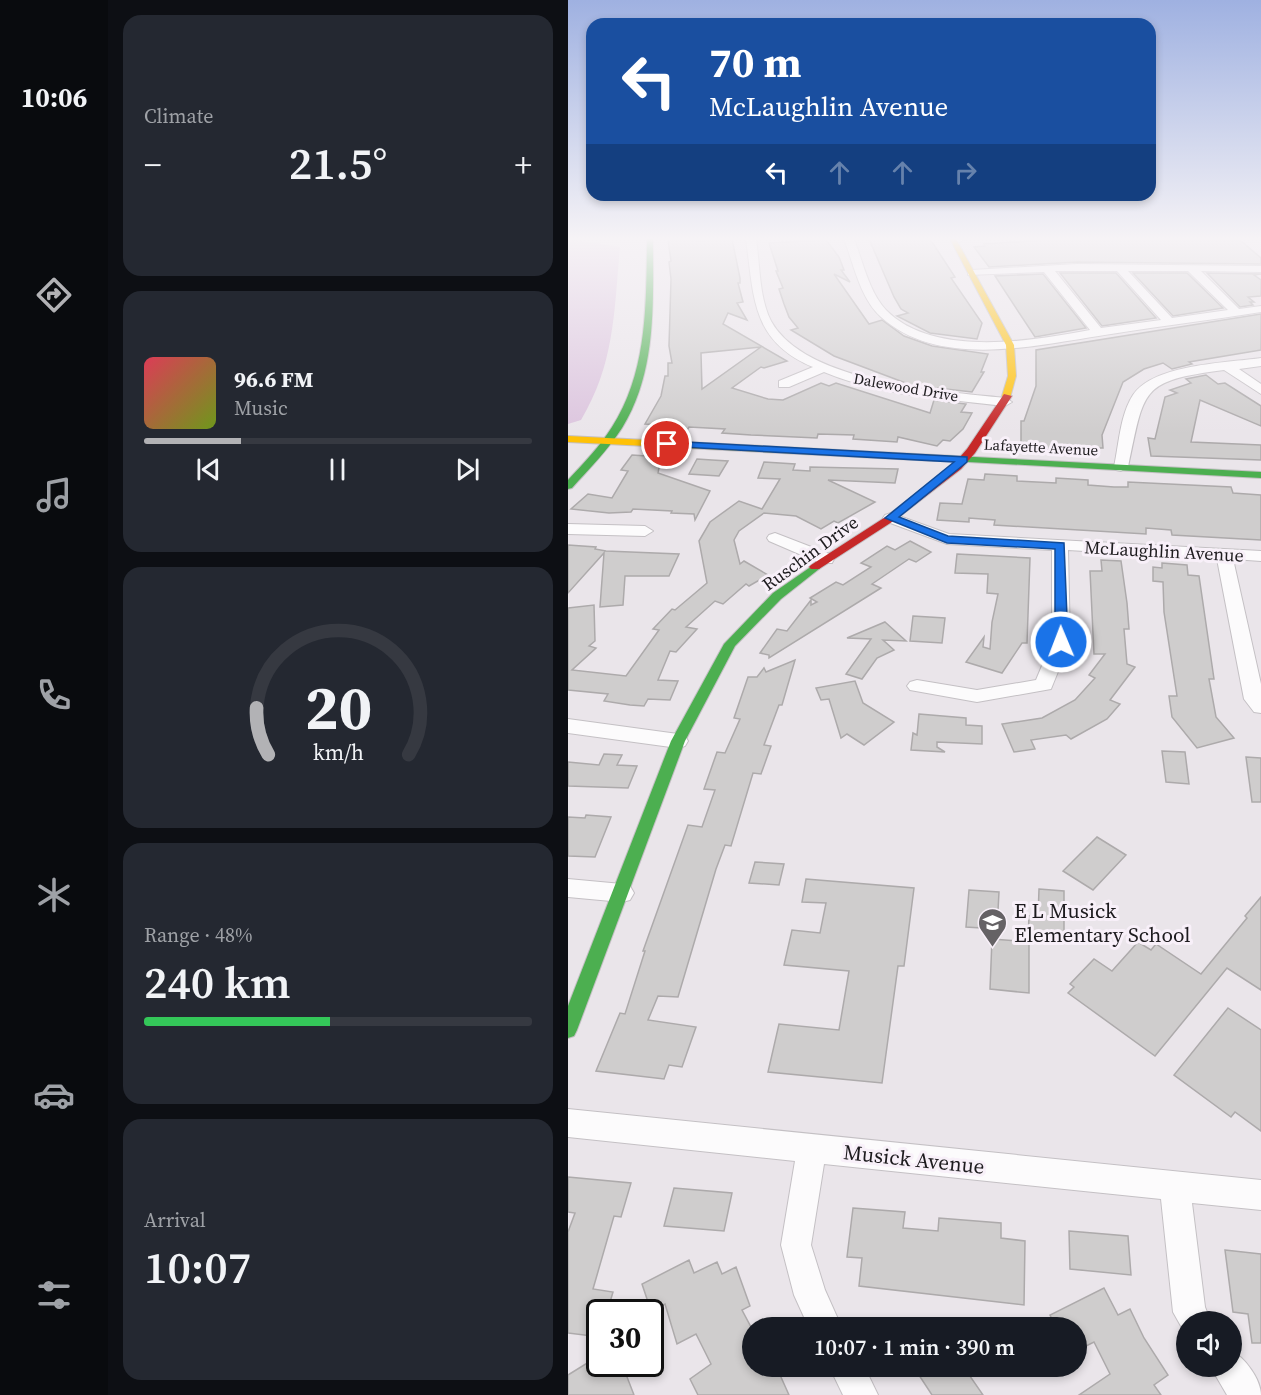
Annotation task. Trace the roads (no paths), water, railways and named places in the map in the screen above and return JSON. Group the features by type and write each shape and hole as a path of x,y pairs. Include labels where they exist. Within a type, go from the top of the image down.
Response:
{"street":[{"path":"568,486 607,441 630,406 643,370 646,304"},
{"name":"Dalewood Drive","path":"762,304 765,322 788,347 824,367 865,382 912,391 1005,402"},
{"path":"876,304 882,313 897,325 937,340 976,345 1047,342 1098,332 1261,309"},
{"name":"Ruschin Drive","path":"568,1030 678,741 730,644 777,596 826,559 891,518 964,460 1005,402 1012,376 1010,345 988,304"},
{"path":"1075,304 1098,332"},
{"path":"1153,304 1169,322"},
{"path":"1228,304 1236,312"},
{"path":"1121,467 1138,397 1147,386 1174,375 1261,362"},
{"path":"784,384 824,367"},
{"path":"1228,367 1261,390"},
{"path":"573,452 592,428"},
{"name":"Lafayette Avenue","path":"568,439 1261,475"},
{"name":"McLaughlin Avenue","path":"891,518 947,539 1261,556"},
{"path":"568,529 645,531"},
{"path":"775,538 826,559"},
{"path":"917,686 977,696 1044,685 1061,642 1060,545"},
{"path":"1224,554 1254,699 1261,707"},
{"path":"568,726 678,741"},
{"path":"568,888 622,893"},
{"name":"Musick Avenue","path":"568,1123 1261,1195"},
{"path":"812,1148 796,1245 810,1295 821,1317"},
{"path":"1175,1187 1189,1311"},
{"path":"852,1377 861,1395"},
{"path":"1235,1377 1247,1395"}],"place":[{"name":"E L Musick Elementary School","path":"993,948"}]}
